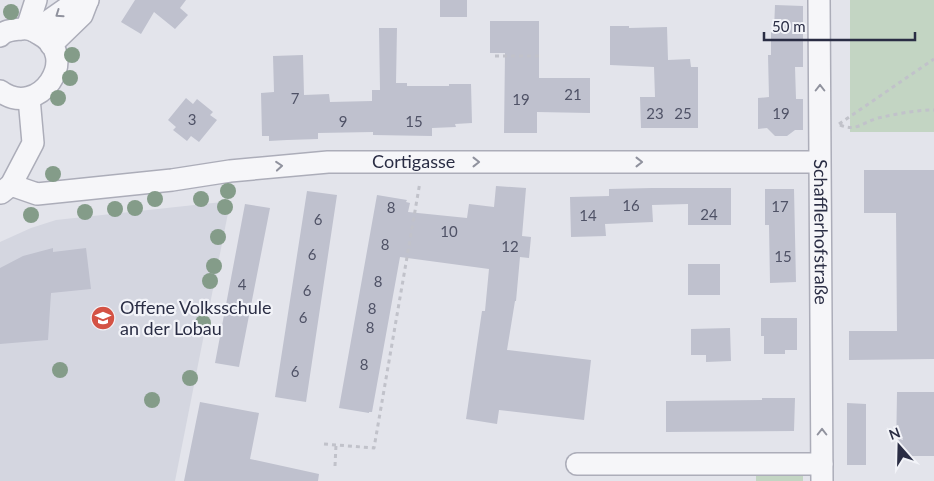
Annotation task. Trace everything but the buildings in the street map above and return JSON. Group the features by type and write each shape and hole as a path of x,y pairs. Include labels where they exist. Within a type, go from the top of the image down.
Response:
{"street":[{"path":"31,30 36,0"},
{"name":"Schafflerhofstraße","path":"577,464 822,473 819,162 820,0"},
{"path":"0,36 4,32 31,30 70,6 87,1"},
{"path":"51,45 82,15 87,1"},
{"path":"0,91 15,98 29,98 48,88 57,70 56,54 47,38 31,30"},
{"path":"5,190 32,142 29,98"},
{"name":"Cortigasse","path":"5,190 37,194 172,180 230,170 328,162 819,162"}],"path":[{"path":"495,56 540,56"},
{"path":"820,137 934,59"},
{"path":"839,124 845,127 858,127 876,119 934,110"},
{"path":"324,444 374,448 423,162"},
{"path":"335,466 336,445"}],"shaded area":[{"name":"Offene Volksschule an der Lobau","path":"222,202 230,203 175,481 0,481 0,242 31,228 56,220"}],"green space":[{"path":"850,0 934,0 934,132 850,132"},
{"path":"803,470 803,481 756,481 756,471"}],"place":[{"name":"Offene Volksschule an der Lobau","path":"103,318"}]}
